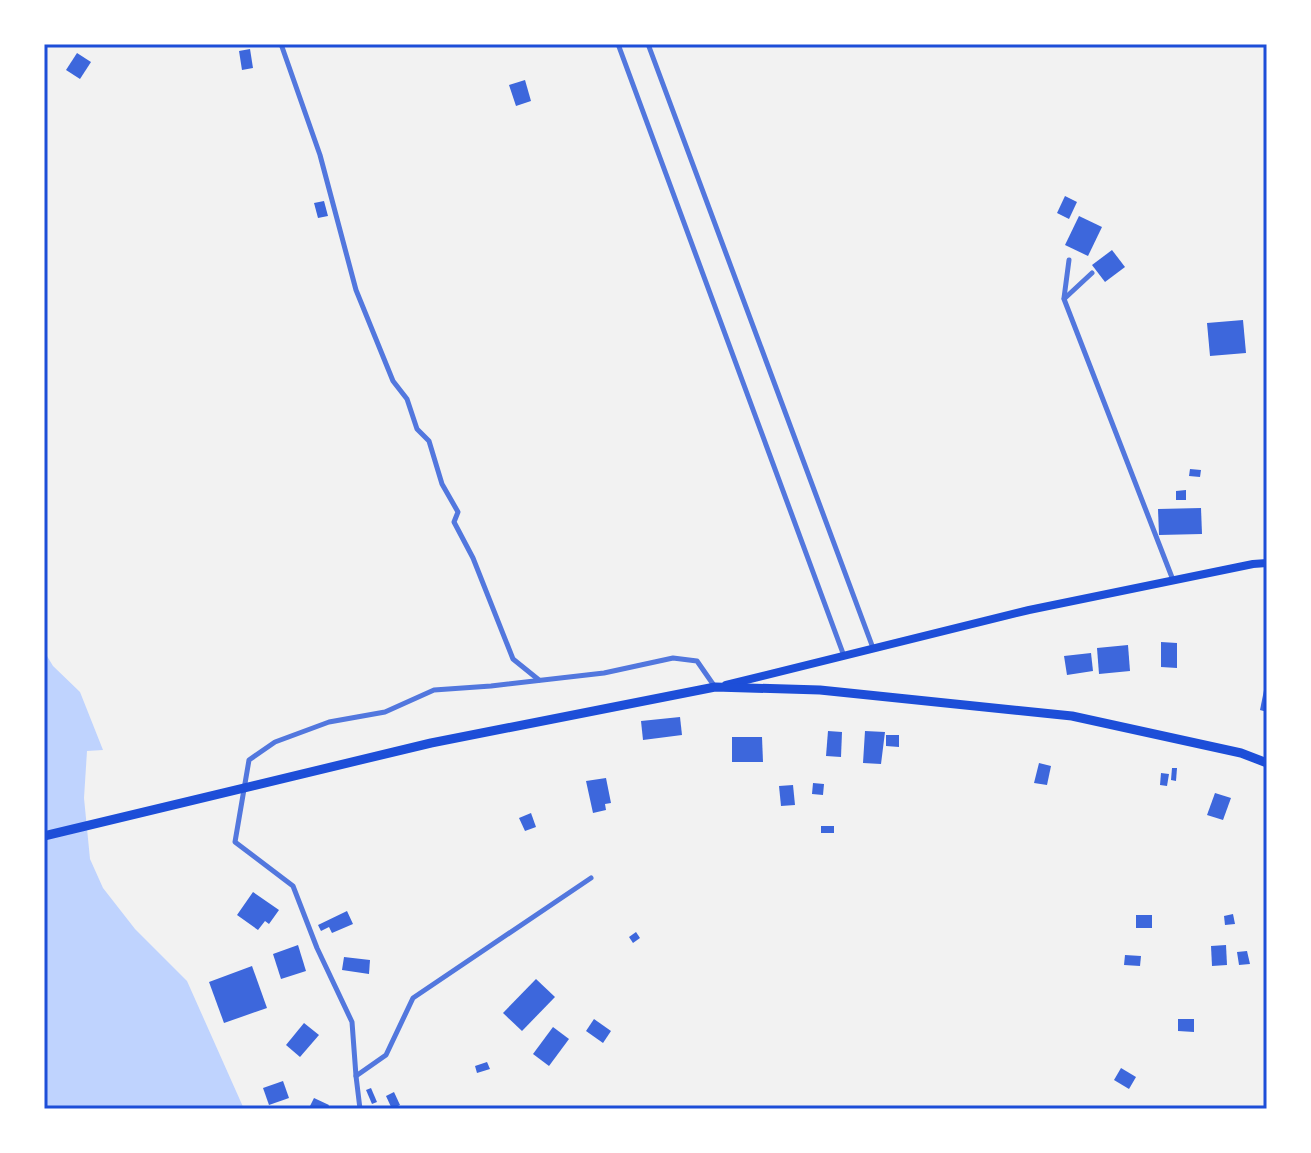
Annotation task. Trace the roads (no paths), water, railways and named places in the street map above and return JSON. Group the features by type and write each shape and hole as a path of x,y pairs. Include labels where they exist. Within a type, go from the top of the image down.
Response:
{"highway":[{"path":"44,836 431,743 715,687 820,690 1072,716 1241,753 1267,763"}],"main road":[{"path":"715,687 1029,610 1267,563"}],"street":[{"path":"281,44 320,155 356,290 393,381 407,399 417,429 429,441 442,484 458,512 454,522 473,558 513,659 539,680"},
{"path":"618,44 844,656"},
{"path":"648,44 873,648"},
{"path":"1069,260 1064,299 1173,580"},
{"path":"1064,299 1092,273"},
{"path":"360,1109 352,1022 317,948 293,886 235,842 249,760 275,742 329,722 385,712 434,690 604,673 673,658 697,661 715,687"},
{"path":"356,1076 386,1055 413,998 591,878"}],"water":[{"path":"44,651 53,666 80,692 103,750 87,751 84,798 90,859 103,888 135,929 187,981 244,1109 44,1109"}]}
